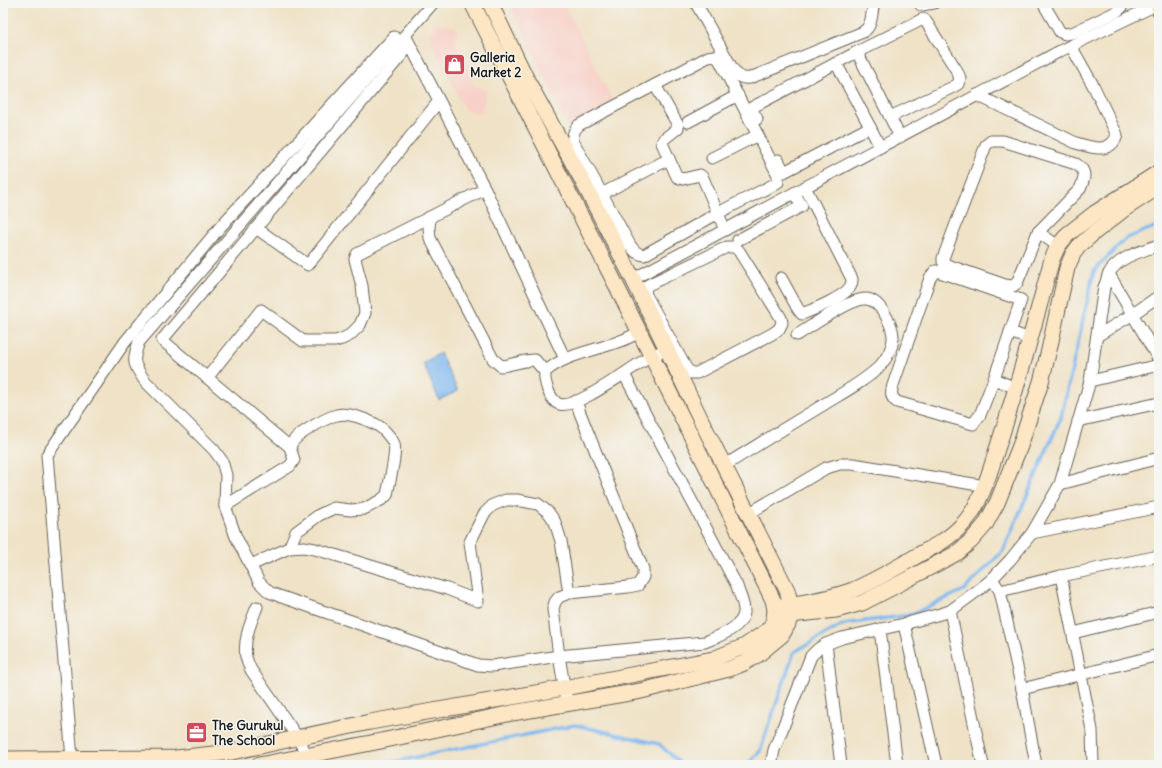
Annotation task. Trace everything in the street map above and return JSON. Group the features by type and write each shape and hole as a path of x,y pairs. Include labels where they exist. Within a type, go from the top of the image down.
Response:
{"street":[{"path":"72,759 47,455 125,342 221,226 425,3"},
{"path":"225,506 290,466 294,460 290,447 162,340 256,228 408,40 433,3"},
{"path":"3,760 176,758 232,752 370,722 564,688 713,659 745,646 767,631 772,625 775,612 773,600 640,332 472,3"},
{"path":"259,765 512,713 641,691 729,668 749,660 771,644 782,635 788,624 791,609 787,590 702,422 670,347 644,290 648,286 727,247 735,247 739,251 780,318 782,323 779,329 772,334 697,373 690,373 670,347 633,279 597,196 573,141 573,135 575,129 579,125 708,57 714,56 719,59 778,175 778,182 773,185 718,213 644,255 639,255 634,252 597,196 527,80 490,3"},
{"path":"696,3 737,75 743,78 750,78 867,30 874,3"},
{"path":"920,3 921,5 934,3"},
{"path":"1043,3 1060,32 1065,34 1072,33 1116,12 1121,8 1122,3"},
{"path":"633,279 1071,46 1159,5"},
{"path":"870,127 784,172 751,108 923,19 957,71 960,78 958,84 890,117"},
{"path":"408,40 485,189 566,359"},
{"path":"408,40 139,342 134,356 136,369 145,381 214,450 222,461 226,475 225,506 236,537 259,582 269,592 279,596 478,665 492,666 559,656 705,642 723,634 741,621 744,614 744,606 736,586 624,374"},
{"path":"977,96 1076,143 1097,148 1109,147 1115,142 1117,135 1094,87 1071,46"},
{"path":"857,52 900,137"},
{"path":"836,63 880,147"},
{"path":"655,85 678,125 678,128 664,139 662,143 669,159 678,177 683,179 700,175 703,178 726,230"},
{"path":"688,122 738,95"},
{"path":"256,228 308,265 440,102"},
{"path":"712,158 758,135"},
{"path":"991,141 1003,141 1076,164 1082,168 1084,174 1080,189 1038,232 1017,283 1013,286 1005,285 946,265 943,262 943,258 986,145 991,141"},
{"path":"597,196 669,159"},
{"path":"775,612 791,609 853,590 880,577 937,544 950,536 963,525 973,510 985,486 1012,406 1052,259 1058,246 1068,234 1095,213 1159,172"},
{"path":"781,278 802,314 816,309 843,294 851,286 852,279 805,187"},
{"path":"791,609 836,610 862,603 957,553 976,536 985,525 997,503 1020,446 1044,369 1067,268 1073,254 1079,246 1096,231 1148,193 1159,187"},
{"path":"207,378 260,310 303,340 334,341 350,335 360,325 366,313 362,286 355,259 357,254 485,189"},
{"path":"794,193 802,206"},
{"path":"738,240 812,202"},
{"path":"729,208 736,224"},
{"path":"430,216 430,238 493,359 501,366 511,365 526,360 535,360 545,372"},
{"path":"1038,232 1058,246"},
{"path":"709,239 717,252"},
{"path":"771,765 774,750 811,656 818,649 826,644 842,638 904,624 950,610 992,579 1032,533 1060,484 1090,381 1104,287 1109,274 1117,264 1128,257 1159,245"},
{"path":"935,271 1021,300 1010,332 980,415 972,424 897,402 893,399 891,394 893,385 930,278 935,271"},
{"path":"1109,274 1159,360"},
{"path":"724,466 859,383 880,365 890,353 893,338 890,325 884,311 874,301 864,298 849,303 797,335"},
{"path":"1097,336 1158,301"},
{"path":"640,332 621,341 552,365 545,372 544,379 552,399 559,404 566,404 584,398 638,364 670,347"},
{"path":"1010,332 1030,339"},
{"path":"1090,381 1159,365"},
{"path":"994,379 1016,388"},
{"path":"567,703 553,609 555,602 559,597 570,593 628,587 638,584 644,577 643,569 576,401"},
{"path":"1078,421 1159,403"},
{"path":"289,548 296,532 319,515 334,508 350,510 364,509 388,495 395,452 394,444 390,438 376,424 347,414 336,415 308,430 294,440 290,447"},
{"path":"1060,484 1159,458"},
{"path":"748,514 826,468 840,464 853,464 985,486"},
{"path":"251,565 289,548 304,547 447,589 478,601 470,542 484,514 493,505 506,500 518,500 538,504 552,517 561,541 570,593"},
{"path":"1032,533 1159,507"},
{"path":"1000,591 1061,576 1159,556"},
{"path":"1061,576 1092,730 1093,765"},
{"path":"992,579 1000,591 1022,689 1036,765"},
{"path":"257,606 248,629 246,657 251,670 298,738 307,756"},
{"path":"950,610 983,765"},
{"path":"1073,632 1159,612"},
{"path":"904,624 936,765"},
{"path":"880,630 897,765"},
{"path":"826,644 841,765"},
{"path":"1022,689 1159,655"}],"shaded area":[{"path":"510,3 564,3 614,104 567,125"},
{"name":"Galleria Market 2","path":"437,23 455,27 458,32 455,42 475,86 487,90 481,114 465,110 429,38"}],"water":[{"path":"440,353 458,391 439,400 423,363"}],"waterway":[{"path":"747,765 760,751 794,652 844,624 910,615 964,590 1003,551 1061,417 1094,271 1125,239 1159,225"},
{"path":"378,765 575,725 659,744 682,765"}],"place":[{"name":"Galleria Market 2","path":"454,64"},
{"name":"The Gurukul The School","path":"197,732"}]}
